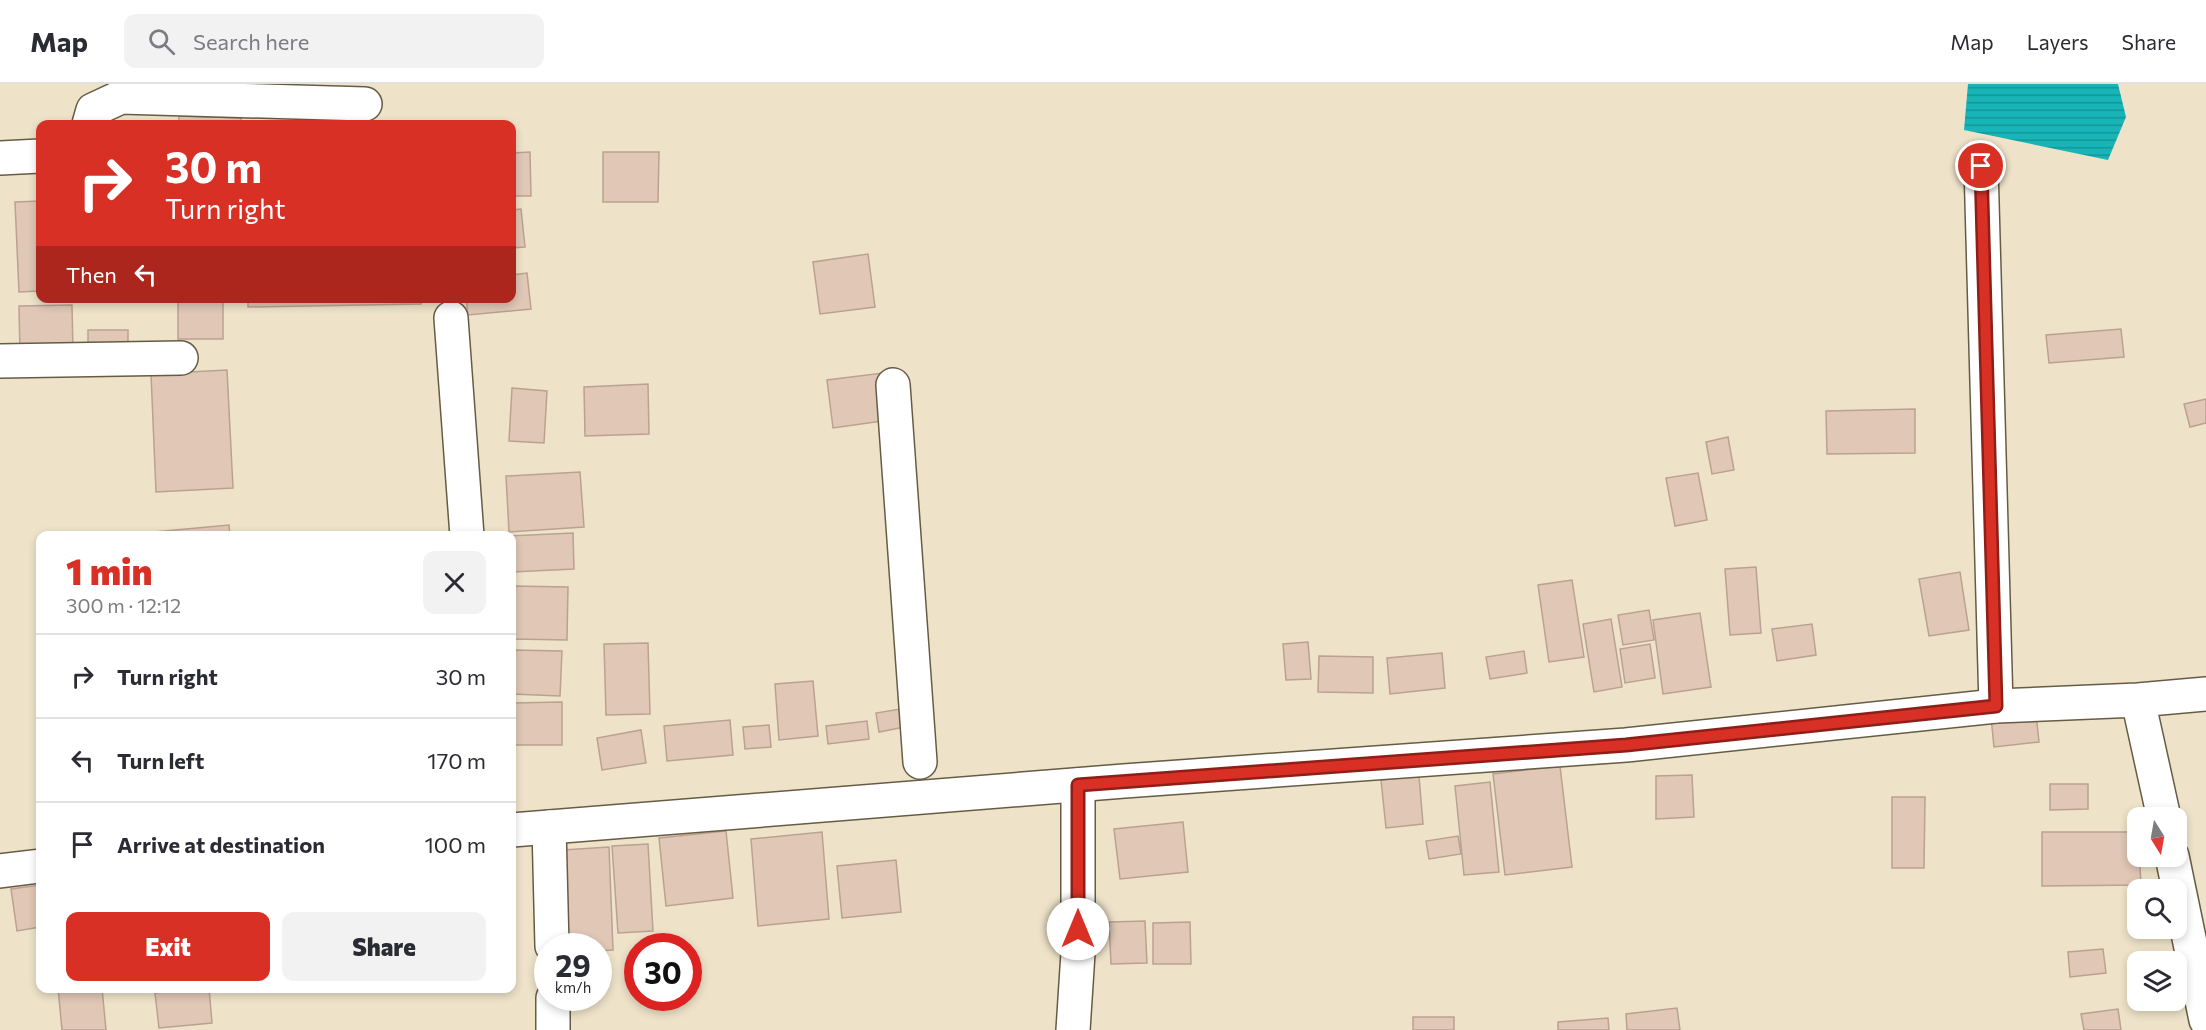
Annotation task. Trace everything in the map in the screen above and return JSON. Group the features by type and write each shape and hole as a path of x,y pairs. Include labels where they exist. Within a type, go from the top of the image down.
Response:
{"street":[{"path":"90,120 93,110 121,97 365,104"},
{"path":"0,158 36,156"},
{"path":"1981,166 1996,706"},
{"path":"451,318 467,531"},
{"path":"0,361 181,358"},
{"path":"893,385 920,762"},
{"path":"516,830 1626,745 1996,706 2138,700 2206,694"},
{"path":"2138,700 2162,807"},
{"path":"1073,1030 1078,953 1078,785"},
{"path":"549,827 552,933"},
{"path":"0,871 36,866"},
{"path":"2174,867 2206,1020"},
{"path":"553,1011 554,1030"}],"water":[{"path":"1968,84 2118,84 2126,117 2108,160 1964,130"}],"building":[{"path":"179,116 241,118 241,120 179,120"},
{"path":"530,152 531,196 516,196 516,153"},
{"path":"603,152 659,152 658,202 603,202"},
{"path":"36,201 36,291 19,292 15,202"},
{"path":"521,209 525,247 516,248 516,210"},
{"path":"868,254 875,307 820,314 813,262"},
{"path":"527,273 531,309 468,315 467,303 516,303 516,274"},
{"path":"178,303 223,303 223,339 178,339"},
{"path":"248,303 421,303 421,304 248,307"},
{"path":"72,305 73,353 20,355 19,306"},
{"path":"2121,329 2124,357 2049,363 2046,335"},
{"path":"88,330 128,330 128,357 88,357"},
{"path":"227,370 233,488 156,492 151,374"},
{"path":"883,373 889,420 833,428 827,380"},
{"path":"648,384 649,434 585,436 584,387"},
{"path":"512,388 547,391 544,443 509,441"},
{"path":"2206,399 2206,423 2190,427 2184,404"},
{"path":"1915,409 1915,453 1827,454 1826,411"},
{"path":"1728,437 1734,470 1712,474 1706,442"},
{"path":"580,472 584,527 509,531 506,476"},
{"path":"1698,473 1707,520 1675,526 1666,478"},
{"path":"229,525 230,531 164,531"},
{"path":"573,533 574,569 516,572 516,536"},
{"path":"1756,567 1761,633 1730,635 1725,569"},
{"path":"1960,572 1969,630 1929,636 1919,579"},
{"path":"1572,580 1584,657 1549,662 1538,585"},
{"path":"516,586 568,587 567,640 516,639"},
{"path":"1649,610 1654,640 1623,645 1618,615"},
{"path":"1700,613 1711,687 1663,694 1653,620"},
{"path":"1611,619 1622,687 1594,692 1583,624"},
{"path":"1812,624 1816,655 1777,661 1772,629"},
{"path":"1308,642 1311,679 1286,680 1283,644"},
{"path":"648,643 650,714 606,715 604,644"},
{"path":"1650,644 1655,678 1625,683 1620,649"},
{"path":"516,650 562,651 560,696 516,694"},
{"path":"1524,651 1527,673 1490,679 1486,657"},
{"path":"1442,653 1445,688 1390,694 1387,658"},
{"path":"1319,656 1373,657 1373,693 1318,692"},
{"path":"813,681 818,736 779,740 775,684"},
{"path":"562,702 562,745 516,745 516,703"},
{"path":"906,708 910,726 879,732 876,713"},
{"path":"2036,713 2039,742 1994,747 1991,717"},
{"path":"730,720 733,755 667,761 664,726"},
{"path":"867,721 869,739 828,744 826,726"},
{"path":"769,725 771,747 745,749 743,727"},
{"path":"641,730 646,763 602,770 597,738"},
{"path":"1560,766 1572,867 1505,875 1493,774"},
{"path":"1692,775 1694,817 1656,819 1656,776"},
{"path":"1419,776 1423,824 1386,828 1381,780"},
{"path":"1490,782 1499,872 1464,875 1455,786"},
{"path":"2050,784 2088,784 2088,809 2050,810"},
{"path":"1892,797 1925,797 1924,868 1892,868"},
{"path":"1183,822 1188,872 1120,879 1114,829"},
{"path":"726,831 733,898 666,906 659,838"},
{"path":"822,832 829,919 758,926 751,839"},
{"path":"2042,832 2127,832 2127,867 2140,867 2141,879 2127,879 2127,885 2042,886"},
{"path":"1458,836 1461,854 1429,859 1426,841"},
{"path":"648,844 653,931 618,933 612,846"},
{"path":"609,847 613,950 612,933 566,933 563,850"},
{"path":"896,860 901,912 842,918 837,866"},
{"path":"36,886 36,928 17,931 11,889"},
{"path":"1145,921 1147,963 1111,964 1109,922"},
{"path":"1190,922 1191,964 1153,964 1153,923"},
{"path":"2103,949 2106,973 2070,977 2068,952"},
{"path":"58,993 102,993 106,1030 62,1030"},
{"path":"155,993 209,993 212,1023 159,1028"},
{"path":"1677,1008 1680,1030 1627,1030 1626,1014"},
{"path":"2118,1009 2121,1030 2084,1030 2081,1014"},
{"path":"1413,1017 1454,1017 1454,1030 1413,1030"},
{"path":"1608,1018 1609,1030 1558,1030 1558,1022"}],"route":[{"path":"1078,929 1078,785 1626,745 1996,706 1981,166"}]}
